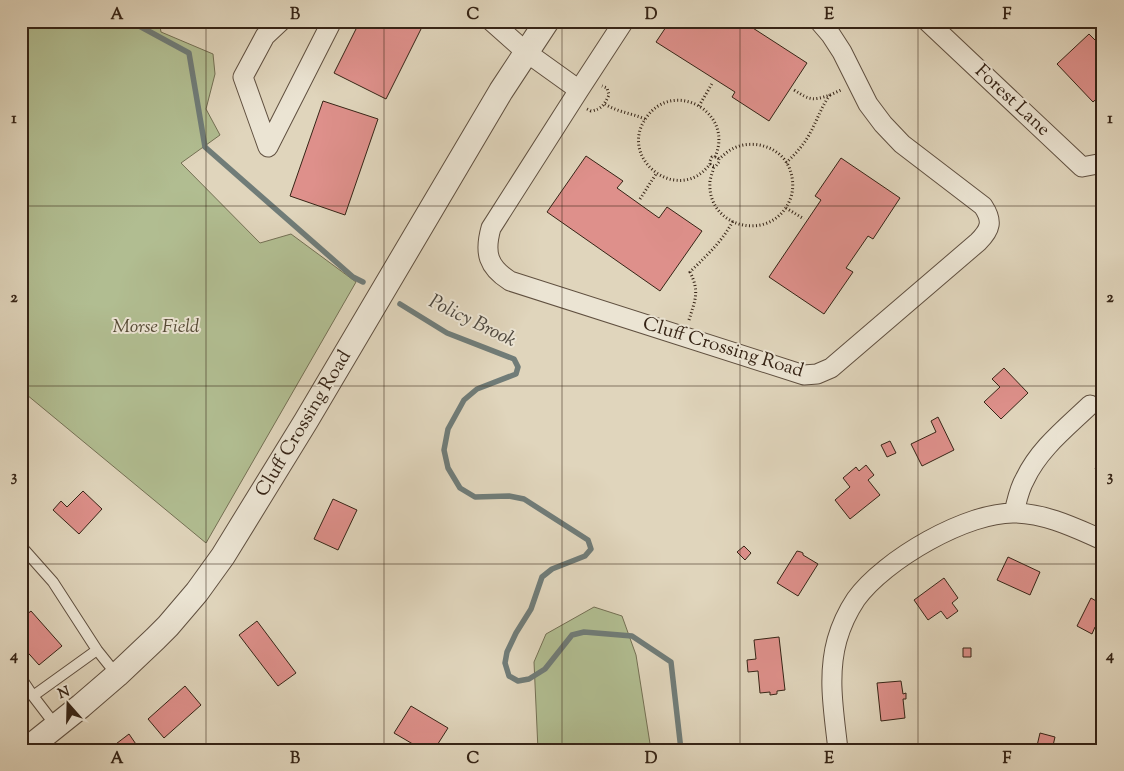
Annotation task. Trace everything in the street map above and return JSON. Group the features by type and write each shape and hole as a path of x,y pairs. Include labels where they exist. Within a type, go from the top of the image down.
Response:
{"street":[{"path":"282,21 265,36 243,77 268,147 332,21"},
{"path":"491,21 581,98"},
{"name":"Cluff Crossing Road","path":"26,750 117,675 168,626 197,592 223,556 306,421 496,100 547,21"},
{"name":"Cluff Crossing Road","path":"624,21 581,98 491,228 487,248 493,266 510,281 804,375 817,374 831,368 978,242 986,233 990,224 989,215 983,206 902,144 883,124 868,104 842,52 819,21"},
{"name":"Forest Lane","path":"927,21 1082,167 1103,163"},
{"path":"1014,512 1024,479 1035,461 1052,441 1090,405"},
{"path":"838,750 831,687 832,664 837,640 845,619 857,598 889,566 914,548 950,529 976,520 1014,512 1037,514 1059,521 1103,540"}],"lane":[{"path":"21,546 53,582 97,650 117,675"},
{"path":"33,696 97,650"},
{"path":"21,678 56,726"}],"path":[{"path":"699,106 713,82"},
{"path":"581,98 591,111 599,109 605,104 609,95 607,88 600,85"},
{"path":"786,163 809,135 830,95 814,99 805,97 794,90"},
{"path":"699,106 680,100 666,102 654,109 645,119 640,131 639,143 642,156 648,166 656,174 682,181 694,178 705,171 710,164 710,160 717,158 733,148 745,144 758,144 771,148 781,156 789,167 793,179 792,192 788,204 779,216 767,223 753,226 739,225 726,218 716,208 711,194 710,180 714,166 718,164 717,158 719,135 715,121 706,110 699,106"},
{"path":"605,104 615,110 645,119"},
{"path":"710,164 714,166"},
{"path":"640,199 656,174"},
{"path":"786,208 804,219"},
{"path":"692,310 696,286 690,272 719,243 733,221"}],"green space":[{"name":"Morse Field","path":"21,21 159,21 161,32 213,54 215,74 206,109 220,135 181,163 260,243 291,234 356,282 206,543 21,390"},
{"path":"594,607 622,616 636,655 651,750 538,750 534,662 546,634"}],"building":[{"path":"360,21 425,21 386,99 334,73"},
{"path":"670,21 742,21 807,63 769,121 732,97 735,92 656,42"},
{"path":"1089,34 1103,48 1103,93 1093,102 1057,64"},
{"path":"323,101 378,119 345,215 290,196"},
{"path":"586,156 623,181 617,188 659,218 667,207 702,231 660,291 547,212"},
{"path":"841,158 900,198 873,239 868,236 846,268 853,272 824,314 769,277 821,200 815,196"},
{"path":"1004,368 1028,393 1001,419 984,402 1000,387 992,379"},
{"path":"938,417 954,450 922,466 911,444 936,432 931,421"},
{"path":"890,441 896,453 887,457 881,445"},
{"path":"1103,456 1103,474 1095,469"},
{"path":"866,465 874,475 868,480 880,495 850,519 835,500 850,487 843,478 856,467 859,471"},
{"path":"83,491 102,509 79,534 53,510 61,501 67,507"},
{"path":"333,499 357,510 338,550 314,539"},
{"path":"744,546 751,553 745,560 737,552"},
{"path":"797,551 818,564 798,596 777,583"},
{"path":"1008,557 1040,572 1030,595 997,580"},
{"path":"944,578 958,598 952,603 958,611 947,619 941,611 928,620 914,600"},
{"path":"1091,598 1103,605 1103,631 1095,627 1092,634 1077,626"},
{"path":"31,611 62,646 39,665 21,645 21,619"},
{"path":"257,621 296,673 278,686 239,635"},
{"path":"779,637 785,690 777,691 777,694 770,695 770,692 760,693 758,671 748,672 747,660 756,659 754,640"},
{"path":"963,648 971,648 971,657 963,657"},
{"path":"901,681 903,694 906,693 906,699 903,699 905,718 881,721 877,683"},
{"path":"185,686 201,705 164,738 148,719"},
{"path":"411,706 448,728 434,750 423,750 394,733"},
{"path":"1040,733 1055,737 1052,750 1036,750"},
{"path":"129,734 140,750 108,750"}],"waterway":[{"name":"Policy Brook","path":"130,21 189,53 205,147 353,277 363,282"},
{"name":"Policy Brook","path":"400,304 447,333 514,359 518,367 516,374 477,389 464,400 448,429 444,450 448,468 460,488 475,497 509,496 524,499 588,540 591,549 585,556 552,569 542,577 531,609 507,652 505,663 509,676 518,681 529,679 545,669 572,635 584,632 632,636 671,662 681,750"}]}
